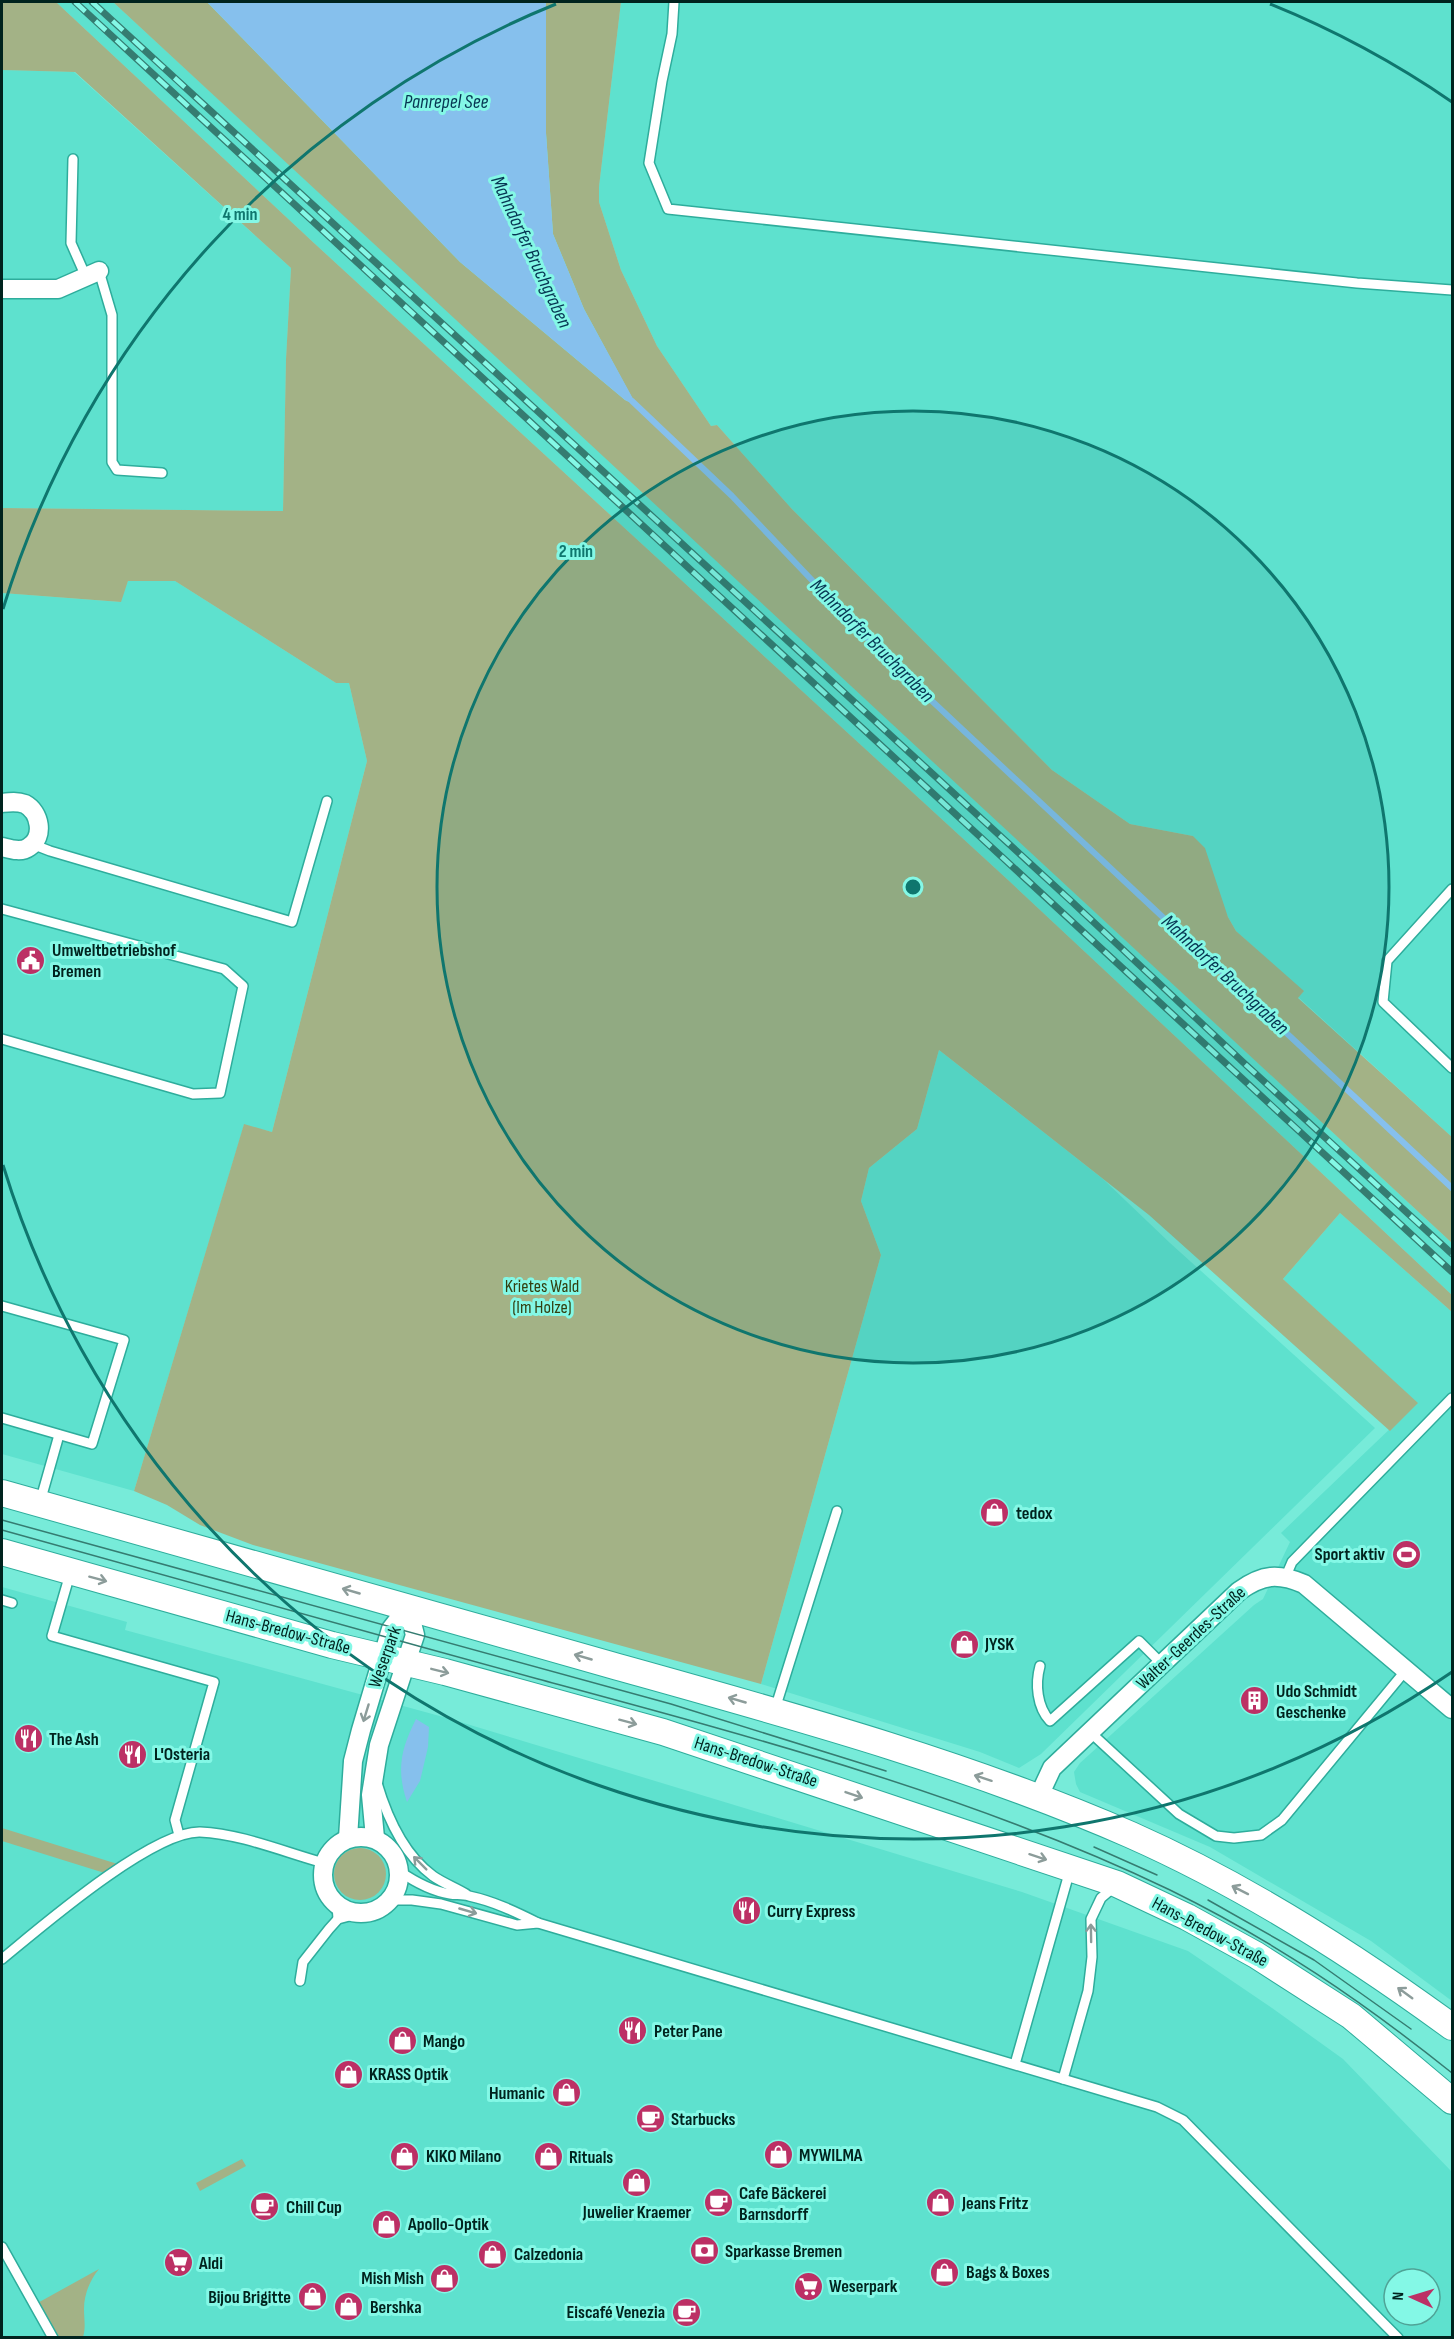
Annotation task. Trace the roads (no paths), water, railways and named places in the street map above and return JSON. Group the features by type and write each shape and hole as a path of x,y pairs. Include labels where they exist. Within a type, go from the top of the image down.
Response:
{"main road":[{"path":"2,1493 834,1728 1038,1798 1132,1836 1256,1898 1318,1934 1381,1975 1452,2027"},
{"name":"Hans-Bredow-Straße","path":"2,1552 332,1645 663,1732 1117,1884 1227,1939 1351,2016 1452,2102"}],"street":[{"path":"2,289 58,289 93,274"},
{"path":"2,803 15,801 26,805 35,813 39,825 38,837 28,848 16,850 2,847"},
{"path":"1286,1576 1304,1584 1452,1709"},
{"name":"Walter-Geerdes-Straße","path":"1038,1798 1053,1768 1239,1591 1262,1579 1286,1576"},
{"name":"Weserpark","path":"375,1838 371,1813 374,1772 395,1660 391,1629 408,1607"},
{"name":"Weserpark","path":"348,1838 353,1761 395,1660"},
{"path":"361,1836 375,1838 387,1846 395,1857 399,1871 398,1887 390,1900 382,1907 361,1913 338,1912 324,1886 322,1875 324,1863 333,1848 348,1838 361,1836"}],"lane":[{"path":"674,2 672,34 649,163 668,209 1358,283 1452,291"},
{"path":"73,159 71,243 93,274 112,315 112,462 117,470 162,473"},
{"path":"32,844 292,922 327,801"},
{"path":"1452,889 1387,961 1383,1002 1452,1068"},
{"path":"2,909 224,969 243,986 220,1093 193,1094 2,1039"},
{"path":"2,1306 124,1340 92,1444 2,1418"},
{"path":"1286,1576 1292,1562 1452,1398"},
{"path":"40,1504 59,1435"},
{"path":"775,1711 837,1511"},
{"path":"70,1571 52,1636 214,1682 175,1820 178,1835"},
{"path":"2,1600 12,1603"},
{"path":"1040,1666 1037,1677 1041,1711 1050,1721 1139,1641 1163,1665"},
{"path":"1090,1732 1179,1814 1216,1836 1249,1837 1272,1829 1282,1820 1406,1670"},
{"path":"374,1772 386,1812 415,1859 433,1876 468,1896"},
{"path":"2,1959 38,1929 141,1853 178,1835 197,1832 229,1835 324,1863"},
{"path":"1014,2064 1070,1868"},
{"path":"399,1871 419,1885 448,1894 468,1896 516,1911 538,1923 1157,2107 1183,2120 1398,2337"},
{"path":"1063,2079 1088,1991 1092,1957 1091,1919 1101,1898 1117,1884"},
{"path":"390,1900 441,1904 517,1925 538,1923"},
{"path":"300,1981 303,1962 338,1912"},
{"path":"2,2247 52,2337"}],"water":[{"name":"Panrepel See","path":"207,2 546,2 546,133 553,234 584,309 637,406 625,400 460,262"},
{"path":"416,1719 429,1727 428,1747 420,1781 407,1802 402,1779 402,1759"}],"waterway":[{"name":"Mahndorfer Bruchgraben","path":"632,401 732,496 885,657 1452,1188"}],"tram line":[{"path":"2,1520 671,1704 886,1771"},
{"path":"2,1530 779,1746 859,1770 1018,1825 1170,1890 1245,1930 1351,1997 1452,2073"},
{"path":"1094,1847 1157,1875"},
{"path":"1208,1900 1314,1960 1411,2029"}],"railway":[{"path":"75,2 1452,1272"},
{"path":"92,2 1452,1254"}],"place":[{"name":"Umweltbetriebshof Bremen","path":"31,960"},
{"name":"tedox","path":"995,1513"},
{"name":"Sport aktiv","path":"1406,1554"},
{"name":"JYSK","path":"964,1644"},
{"name":"Udo Schmidt Geschenke","path":"1255,1701"},
{"name":"The Ash","path":"28,1739"},
{"name":"L'Osteria","path":"133,1754"},
{"name":"Curry Express","path":"746,1911"},
{"name":"Peter Pane","path":"633,2031"},
{"name":"Mango","path":"402,2041"},
{"name":"KRASS Optik","path":"348,2074"},
{"name":"Humanic","path":"566,2093"},
{"name":"Starbucks","path":"650,2119"},
{"name":"MYWILMA","path":"778,2155"},
{"name":"KIKO Milano","path":"405,2156"},
{"name":"Rituals","path":"548,2157"},
{"name":"Juwelier Kraemer","path":"637,2183"},
{"name":"Cafe Bäckerei Barnsdorff","path":"718,2203"},
{"name":"Jeans Fritz","path":"941,2203"},
{"name":"Chill Cup","path":"265,2207"},
{"name":"Apollo-Optik","path":"387,2224"},
{"name":"Sparkasse Bremen","path":"704,2251"},
{"name":"Calzedonia","path":"493,2254"},
{"name":"Aldi","path":"178,2263"},
{"name":"Bags & Boxes","path":"945,2272"},
{"name":"Mish Mish","path":"445,2278"},
{"name":"Weserpark","path":"808,2286"},
{"name":"Bijou Brigitte","path":"312,2297"},
{"name":"Bershka","path":"349,2307"},
{"name":"Eiscafé Venezia","path":"686,2312"}],"park label":[{"name":"Krietes Wald (Im Holze)","path":"542,1296"}]}
